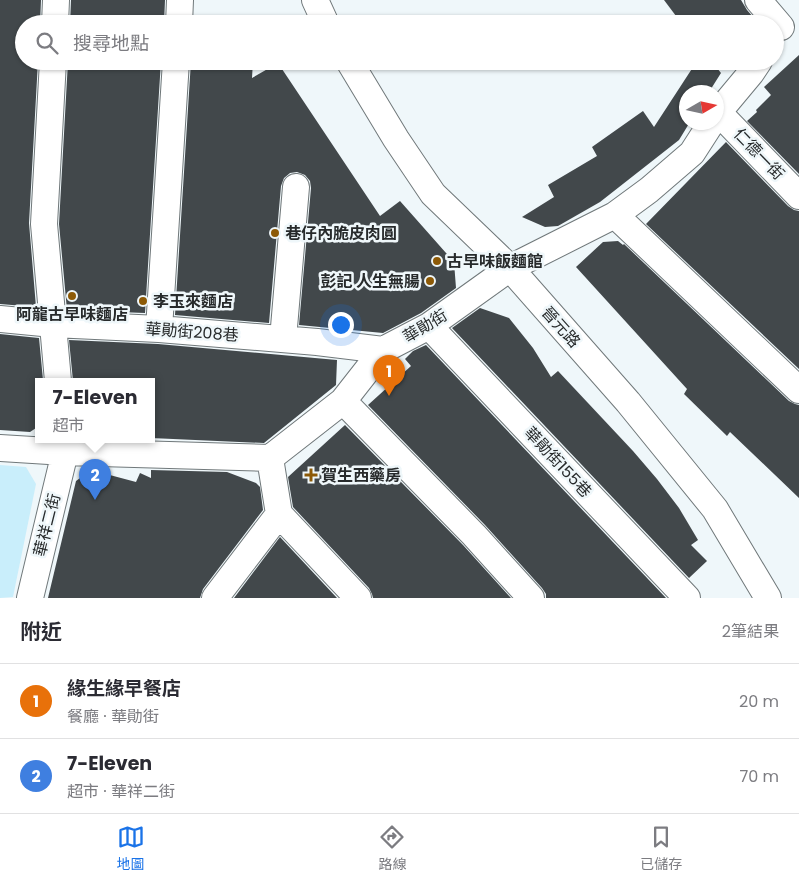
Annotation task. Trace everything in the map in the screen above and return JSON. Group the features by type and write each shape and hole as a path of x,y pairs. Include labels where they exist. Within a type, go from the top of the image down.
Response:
{"street":[{"path":"55,15 56,0"},
{"path":"179,15 180,0"},
{"path":"314,0 322,15"},
{"path":"758,0 773,15"},
{"path":"53,70 44,224 58,378"},
{"path":"159,328 175,70"},
{"name":"晉元路","path":"354,70 433,194 510,268 628,402 715,509 768,598"},
{"name":"華勛街","path":"724,106 753,70"},
{"name":"仁德一街","path":"724,124 799,196"},
{"name":"華勛街","path":"270,458 343,402 383,350 429,326 510,268 615,215 649,190 692,153 707,130"},
{"path":"283,339 296,187"},
{"path":"615,215 799,390"},
{"name":"華勛街208巷","path":"0,319 53,324 159,328 383,350"},
{"name":"華勛街155巷","path":"429,326 686,598"},
{"path":"343,402 474,535 531,598"},
{"path":"0,448 65,445 270,458 279,514 358,598"},
{"name":"華祥二街","path":"30,598 65,445"},
{"path":"215,598 279,514"}],"shaded area":[{"path":"0,465 26,467 36,484 13,597 0,598"}],"building":[{"path":"0,0 41,0 40,15 15,15 15,70 38,70 29,223 36,307 0,304"},
{"path":"71,0 165,0 164,15 70,15"},
{"path":"664,0 741,0 751,15 675,15"},
{"path":"799,55 799,174 747,121 771,95 764,87"},
{"path":"68,70 160,70 145,313 67,310 59,224"},
{"path":"190,70 252,70 252,78 266,70 283,70 380,216 400,201 454,262 456,288 421,313 383,333 299,325 311,188 310,181 305,175 297,172 290,173 284,178 281,186 269,323 175,315"},
{"path":"691,70 719,70 721,73 713,85 681,85"},
{"path":"679,89 679,130 685,130 679,140 600,202 558,226 545,227 522,217 554,197 548,185 597,156 592,147 643,111 654,127"},
{"path":"726,142 788,206 799,211 799,369 646,224"},
{"path":"618,241 624,244 789,401 799,405 799,498 730,432 727,436 684,394 687,389 576,267 603,242"},
{"path":"480,308 509,318 533,348 551,377 558,371 657,479 679,508 698,540 691,545 707,561 689,578 452,328"},
{"path":"0,334 39,338 43,378 35,378 35,429 30,432 0,430"},
{"path":"69,340 158,344 337,360 336,385 264,443 155,438 155,378 73,378"},
{"path":"426,345 666,598 546,598 542,588 485,525 368,405 411,366 405,359 413,351"},
{"path":"345,425 463,545 511,598 373,598 369,588 293,507 288,477"},
{"path":"91,470 136,482 140,473 151,478 151,470 227,472 256,483 260,487 263,510 203,589 200,598 48,598 76,481"},
{"path":"280,537 337,598 234,598"}],"place":[{"name":"巷仔內脆皮肉圓","path":"275,233"},
{"name":"古早味飯麵館","path":"437,261"},
{"name":"彭記 人生無腸","path":"430,281"},
{"name":"阿龍古早味麵店","path":"72,296"},
{"name":"李玉來麵店","path":"143,301"},
{"name":"緣生緣早餐店","path":"389,396"},
{"name":"賀生西藥房","path":"311,475"},
{"name":"7-Eleven","path":"95,500"}]}
